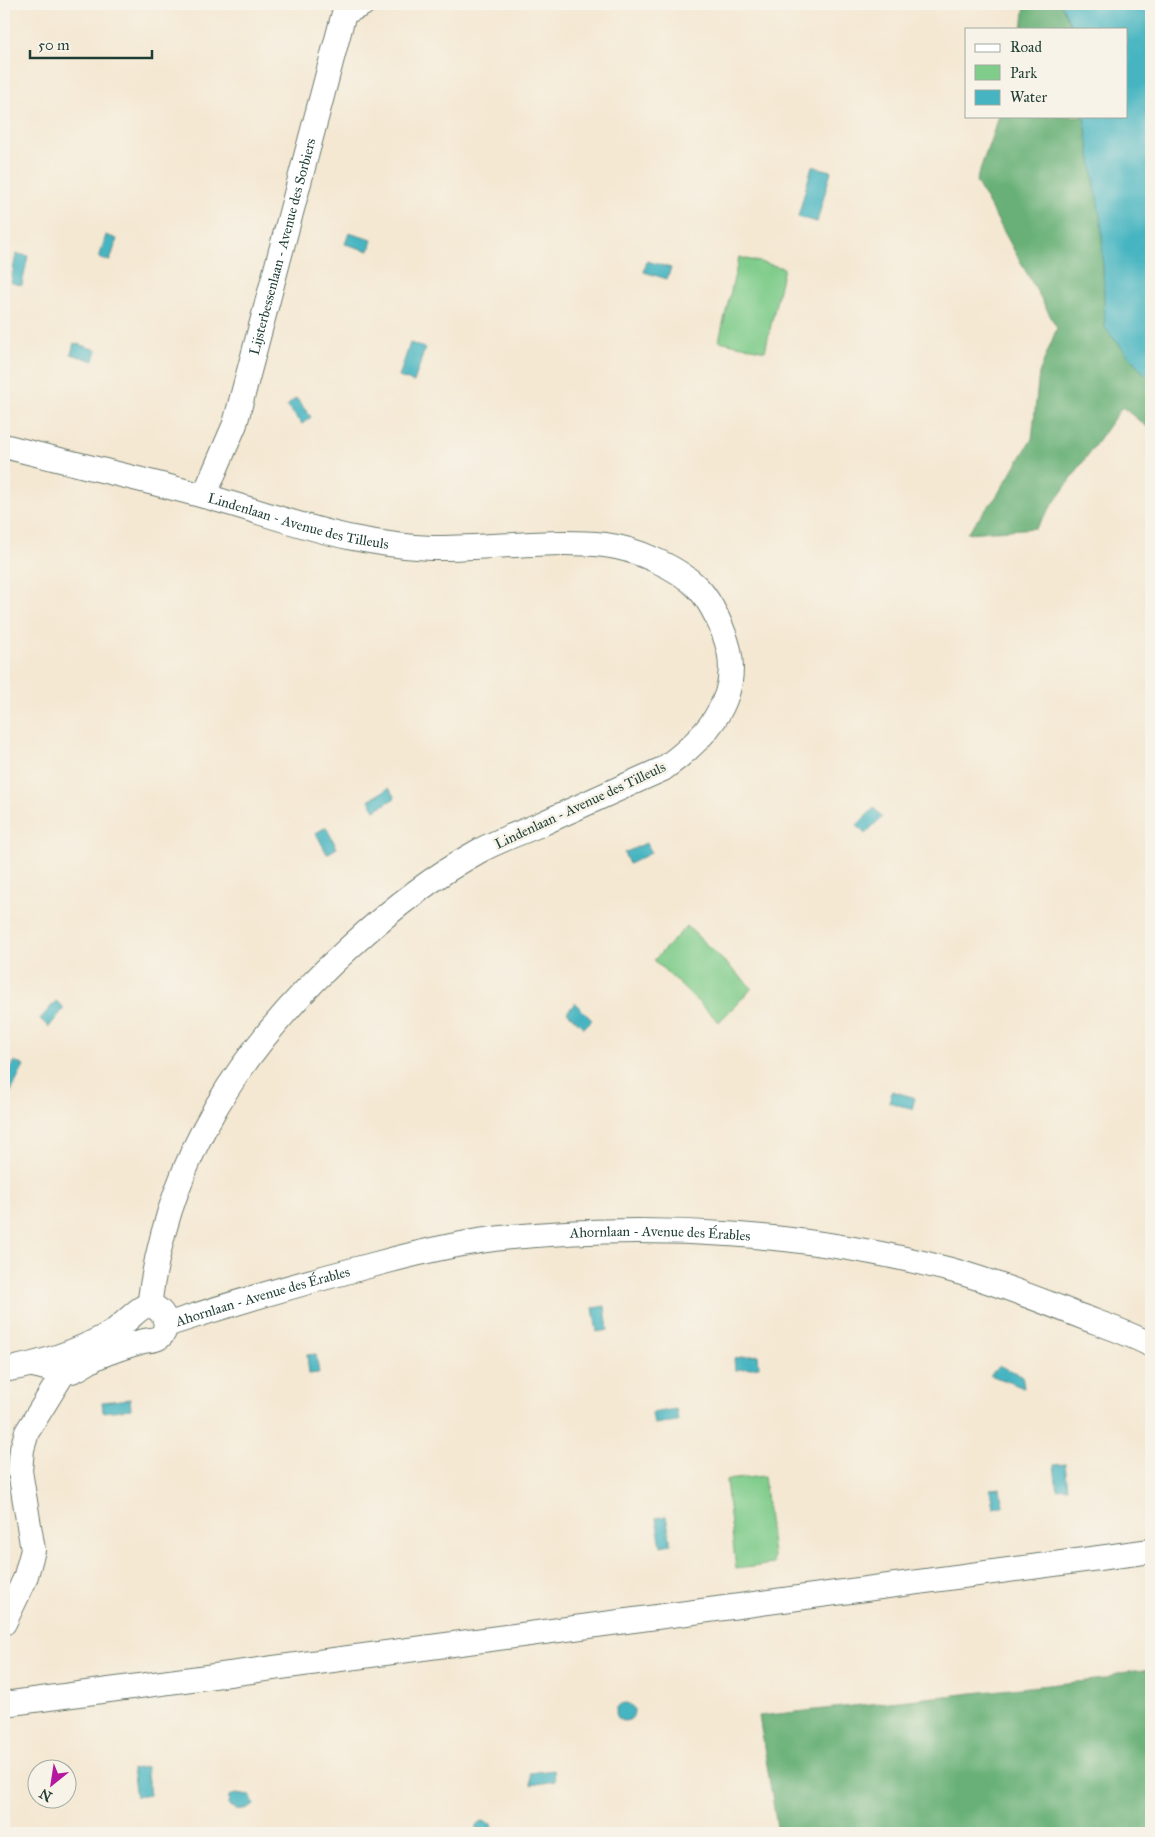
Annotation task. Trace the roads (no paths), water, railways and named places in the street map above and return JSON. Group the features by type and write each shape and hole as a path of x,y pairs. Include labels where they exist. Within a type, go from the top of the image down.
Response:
{"street":[{"name":"Lijsterbessenlaan - Avenue des Sorbiers","path":"204,496 235,424 344,13 363,4"},
{"name":"Lindenlaan - Avenue des Tilleuls","path":"4,446 204,496 350,538 401,546 433,548 555,544 606,546 642,554 674,571 698,588 714,614 727,641 731,662 730,686 721,712 687,752 663,769 479,851 393,908 319,975 269,1030 225,1089 203,1128 179,1185 140,1312"},
{"name":"Ahornlaan - Avenue des Érables","path":"166,1325 288,1286 430,1250 510,1237 593,1232 686,1232 782,1240 864,1252 951,1270 1039,1300 1151,1344"},
{"name":"Ahornlaan - Avenue des Érables","path":"4,1370 33,1365 60,1364 143,1341 151,1341 159,1338 166,1325 164,1316 158,1309 140,1312 112,1332 60,1364"},
{"path":"140,1312 131,1329 143,1341"},
{"path":"4,1623 25,1579 33,1550 20,1471 22,1449 27,1432 60,1364"},
{"path":"4,1704 1151,1550"}],"water":[{"path":"1061,4 1151,4 1151,378 1142,371 1105,328 1102,229 1084,118 1128,118 1128,28 1073,28"},
{"path":"812,166 831,171 817,222 798,217"},
{"path":"349,233 372,240 369,251 345,244"},
{"path":"106,235 117,239 110,261 99,258"},
{"path":"16,254 28,256 22,285 11,283"},
{"path":"647,261 671,268 667,279 644,272"},
{"path":"74,343 97,350 94,361 71,354"},
{"path":"410,343 425,348 414,382 399,377"},
{"path":"296,398 311,417 302,424 287,406"},
{"path":"389,788 395,798 375,810 369,800"},
{"path":"874,808 882,817 865,834 857,825"},
{"path":"326,827 337,848 327,854 316,833"},
{"path":"646,843 651,853 629,864 624,853"},
{"path":"56,1001 64,1008 49,1027 40,1019"},
{"path":"575,1003 592,1020 584,1028 567,1012"},
{"path":"14,1061 24,1066 6,1101 4,1100 4,1082"},
{"path":"892,1091 915,1098 912,1109 889,1102"},
{"path":"605,1306 608,1330 597,1332 593,1308"},
{"path":"316,1354 319,1373 309,1374 307,1355"},
{"path":"758,1355 759,1367 735,1370 734,1358"},
{"path":"1000,1366 1022,1375 1024,1388 990,1375"},
{"path":"130,1399 131,1409 103,1412 102,1402"},
{"path":"676,1409 678,1421 654,1424 652,1413"},
{"path":"1065,1464 1068,1488 1057,1489 1054,1465"},
{"path":"1000,1488 1003,1506 993,1508 990,1489"},
{"path":"666,1516 671,1544 661,1546 656,1518"},
{"path":"625,1703 631,1706 634,1712 631,1718 625,1721 619,1718 616,1712 619,1706"},
{"path":"146,1767 150,1795 136,1797 132,1769"},
{"path":"554,1770 555,1781 531,1785 530,1773"},
{"path":"236,1794 250,1796 254,1804 241,1809 235,1809 228,1805 229,1796"},
{"path":"483,1821 491,1824 493,1833 476,1833 476,1826"}]}
